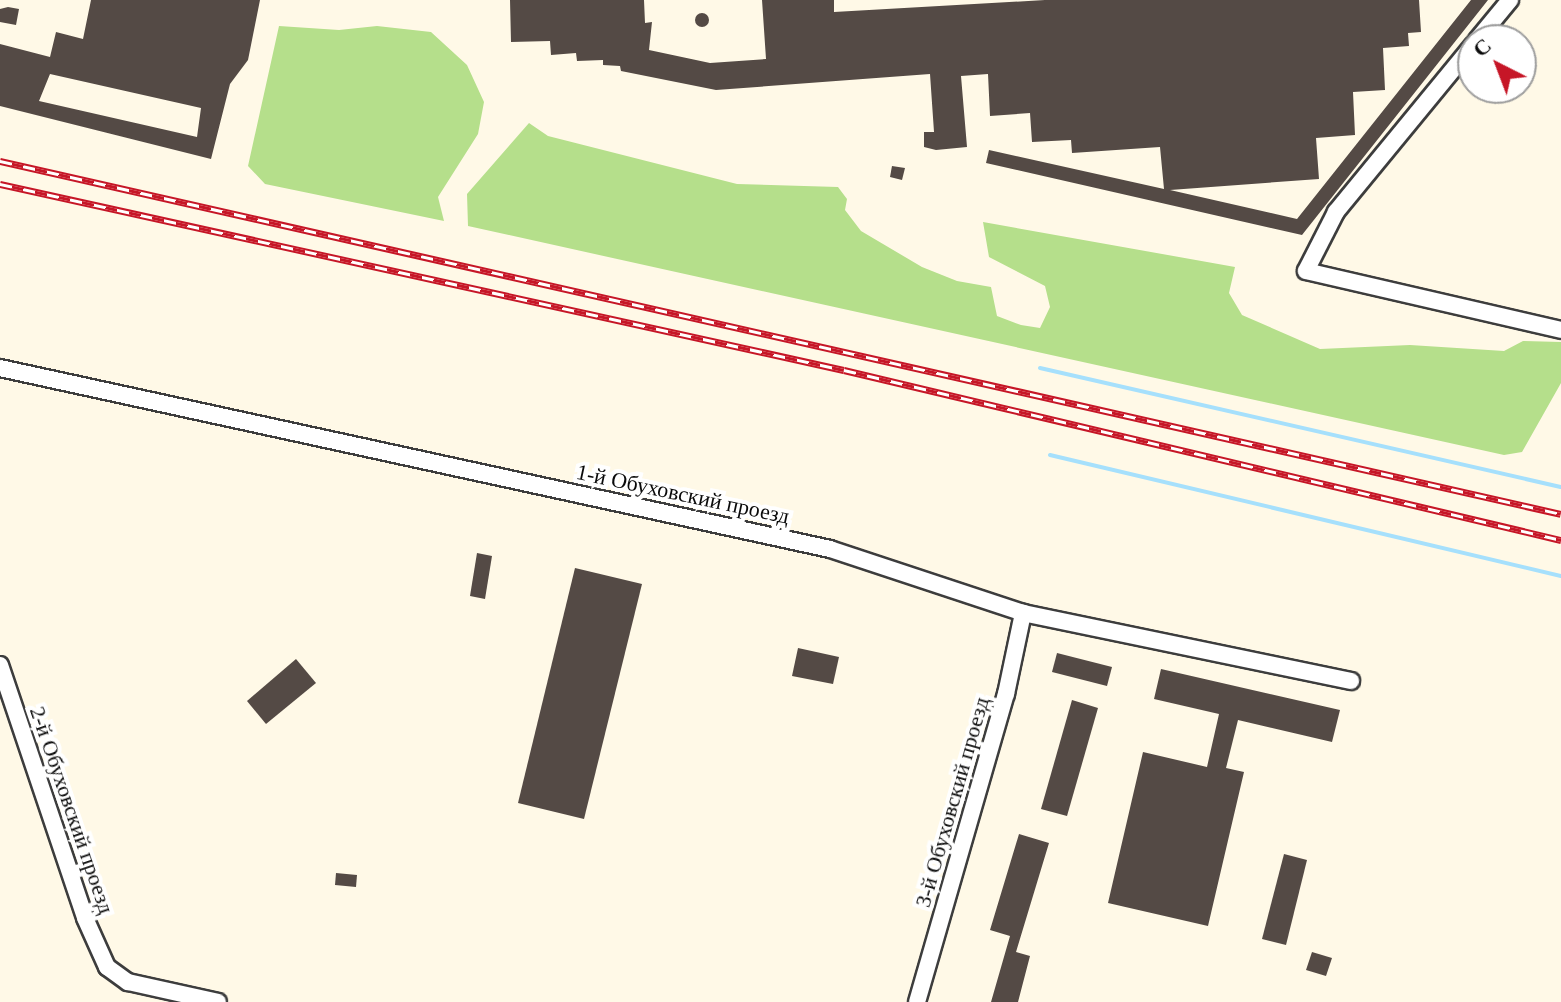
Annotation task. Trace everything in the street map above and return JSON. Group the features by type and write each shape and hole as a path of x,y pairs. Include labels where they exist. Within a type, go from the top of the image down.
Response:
{"street":[{"path":"1490,24 1510,0"},
{"path":"1457,65 1336,212 1306,271 1561,330"},
{"name":"1-й Обуховский проезд","path":"0,368 830,549 1023,613 1351,681"},
{"name":"3-й Обуховский проезд","path":"917,1002 1006,694 1023,613"},
{"name":"2-й Обуховский проезд","path":"0,665 85,918 107,967 128,982 218,1002"}],"green space":[{"path":"279,26 339,30 377,26 431,32 467,65 484,102 478,134 438,197 444,221 265,184 248,166"},
{"path":"529,123 548,136 737,184 838,187 847,199 845,210 861,231 922,267 957,281 991,287 997,316 1021,325 1040,328 1050,307 1045,286 989,257 983,222 1235,267 1229,293 1242,315 1320,349 1410,345 1504,351 1523,341 1561,342 1561,383 1522,452 1504,455 468,226 467,194"}],"building":[{"path":"91,0 260,0 248,60 230,84 211,159 0,106 0,44 50,57 56,32 83,39","holes":["50,74 201,108 197,137 39,101"]},
{"path":"510,0 644,0 645,23 652,22 649,50 710,63 766,59 762,0 834,0 834,12 1045,0 1419,0 1421,32 1408,33 1409,46 1383,48 1385,90 1353,92 1355,135 1316,138 1319,179 1170,190 1297,219 1471,0 1488,0 1469,24 1457,24 1457,39 1302,235 986,163 989,150 1164,189 1160,147 1072,153 1071,140 1032,142 1030,113 990,116 988,74 961,76 967,147 936,150 924,147 924,132 934,132 930,74 716,90 621,71 620,66 603,65 603,60 577,61 576,53 551,55 550,41 511,42"},
{"path":"0,9 19,9 16,25 0,22"},
{"path":"702,13 709,20 702,27 695,20"},
{"path":"892,166 905,168 902,180 890,177"},
{"path":"477,553 492,556 485,599 470,596"},
{"path":"575,568 642,584 584,819 518,803"},
{"path":"798,648 839,657 833,684 792,676"},
{"path":"1057,653 1112,667 1107,686 1052,672"},
{"path":"296,659 316,683 266,724 247,701"},
{"path":"1161,669 1340,710 1332,742 1238,720 1226,768 1244,772 1208,926 1108,903 1143,752 1207,767 1219,714 1154,699"},
{"path":"1072,700 1098,708 1067,816 1041,809"},
{"path":"1019,834 1049,843 1016,952 1030,956 1018,1002 991,1002 1010,936 990,930"},
{"path":"1284,854 1307,860 1286,945 1262,939"},
{"path":"336,873 357,875 356,887 335,885"},
{"path":"1312,952 1332,958 1326,976 1306,970"}],"waterway":[{"path":"1040,368 1561,487"},
{"path":"1050,455 1561,576"}],"railway":[{"path":"0,161 1561,514"},
{"path":"0,184 844,370 1561,540"}]}
